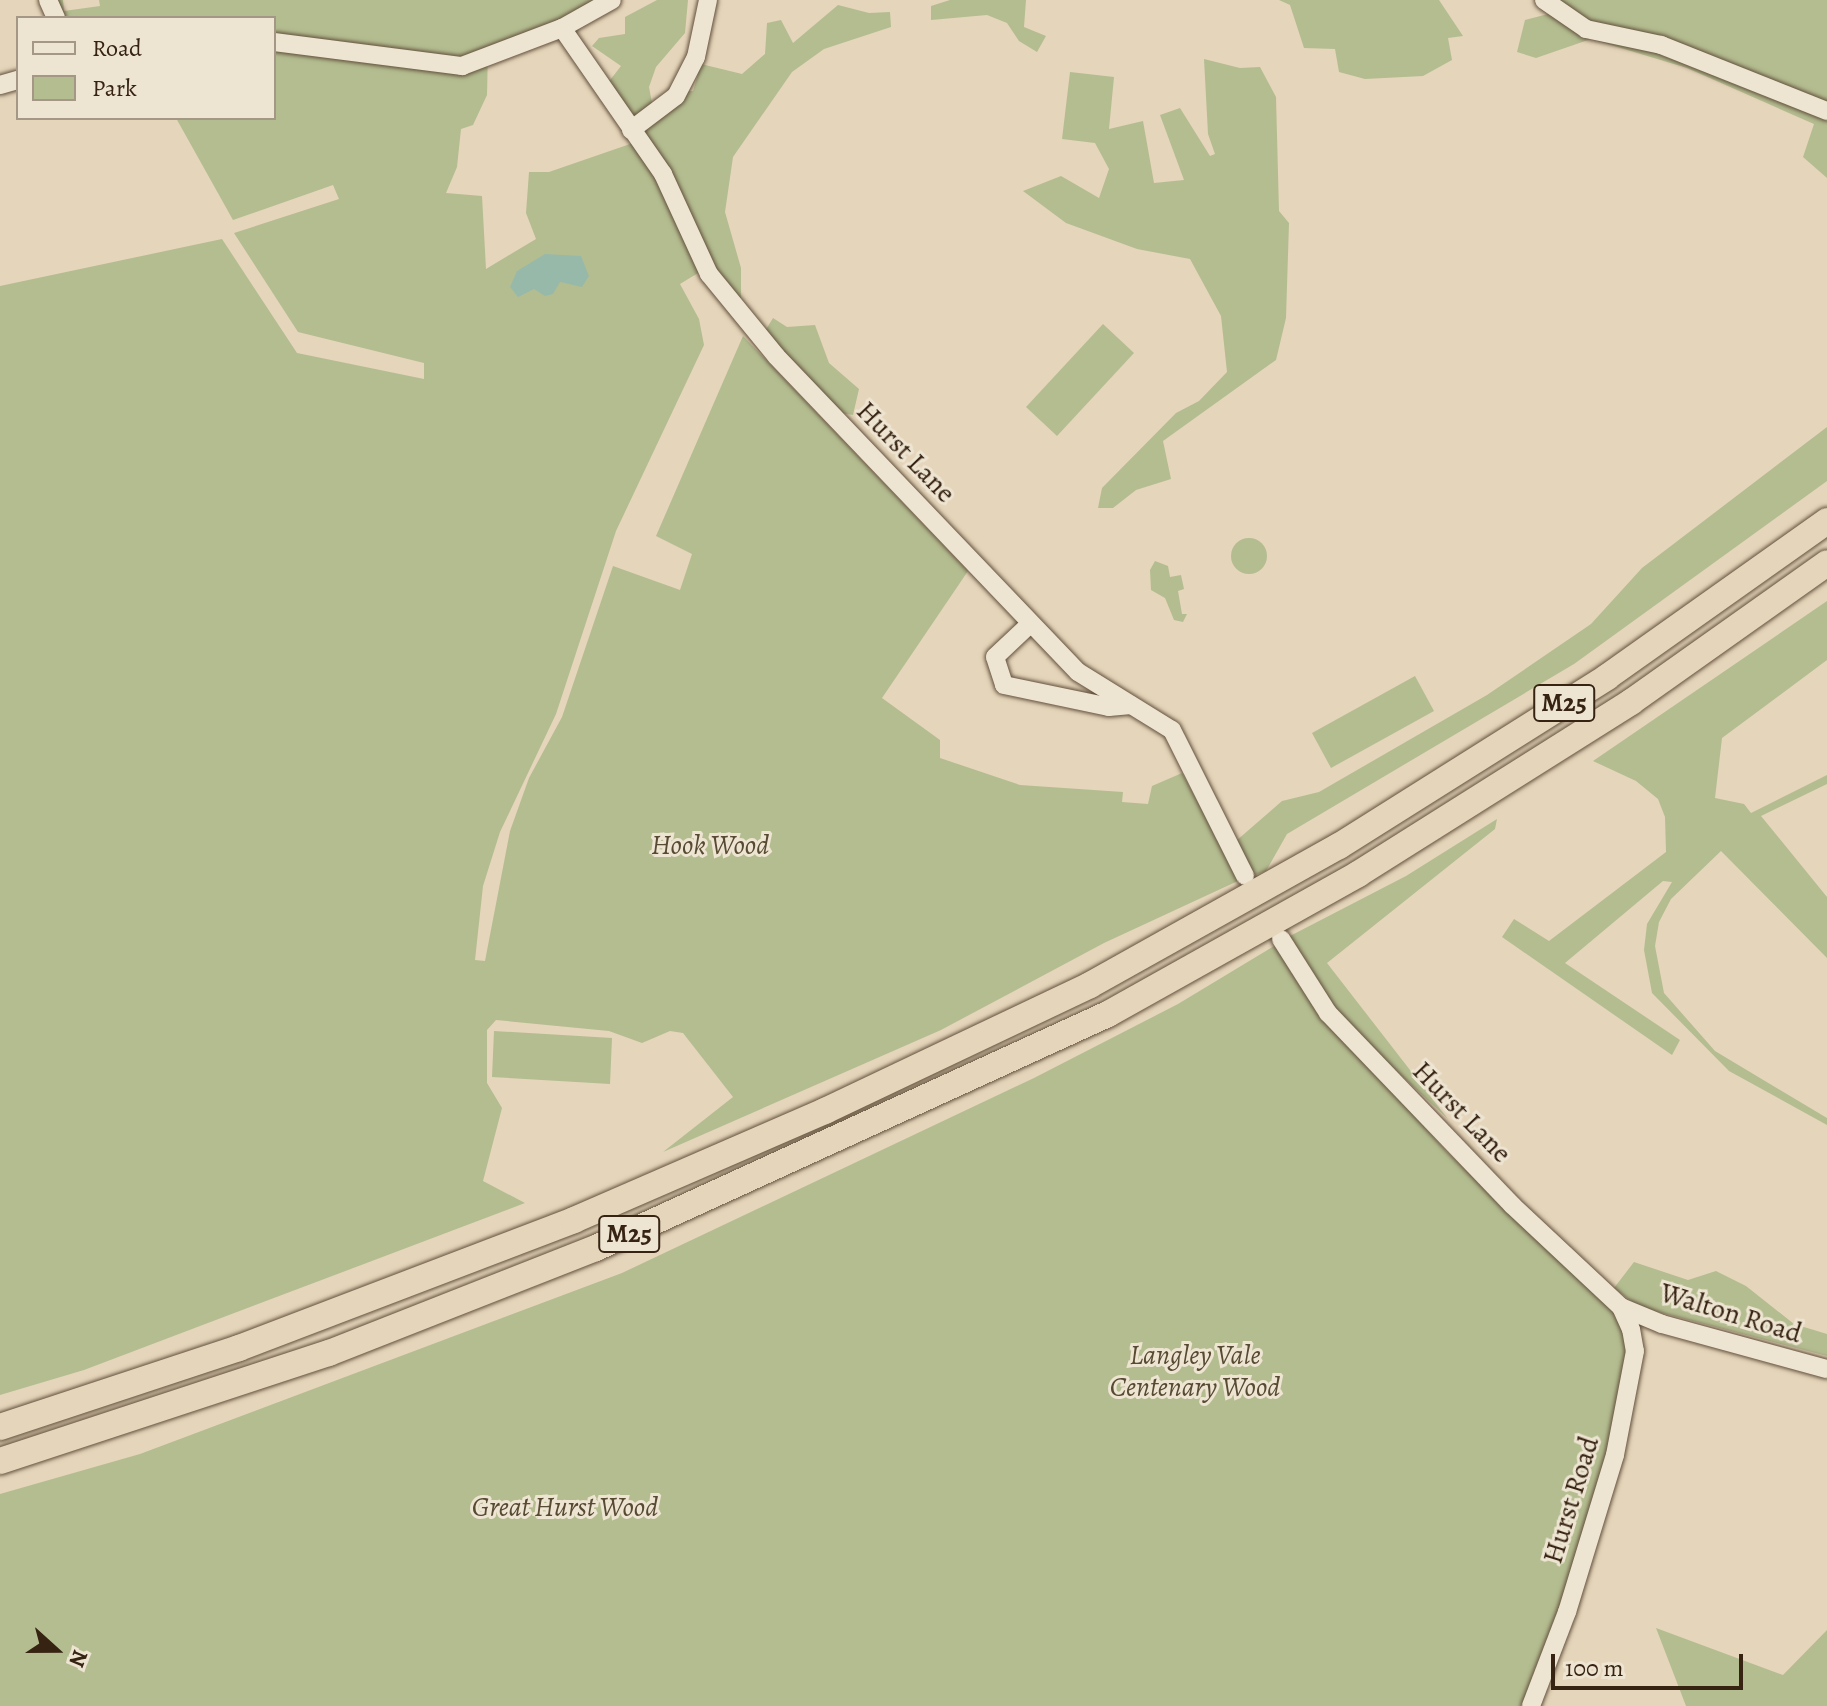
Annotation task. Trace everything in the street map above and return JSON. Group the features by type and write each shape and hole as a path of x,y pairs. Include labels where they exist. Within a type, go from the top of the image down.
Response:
{"highway":[{"name":"M25","path":"0,1427 239,1348 574,1220 825,1111 1090,985 1353,837 1607,677 1827,521"},
{"name":"M25","path":"0,1461 329,1353 596,1248 1108,1014 1358,874 1631,702 1827,563"}],"street":[{"path":"276,42 462,66 562,28 612,0"},
{"path":"631,130 676,96 696,57 708,0"},
{"path":"1544,0 1586,29 1661,45 1827,111"},
{"name":"Hurst Lane","path":"562,28 663,174 709,274 776,356 1078,672 1172,730 1245,876"},
{"path":"1030,624 995,657 1004,685 1109,707 1131,705"},
{"name":"Hurst Lane","path":"1281,939 1328,1013 1512,1205 1621,1307"},
{"name":"Walton Road","path":"1621,1307 1662,1324 1827,1369"},
{"name":"Hurst Road","path":"1531,1706 1567,1612 1615,1455 1635,1351 1621,1307"},
{"path":"1635,1351 1644,1331 1662,1324"}],"green space":[{"name":"Hook Wood","path":"56,0 63,0 64,11 100,6 99,0 596,0 553,26 488,50 487,95 473,125 461,129 457,167 446,193 482,196 486,269 536,239 526,213 529,172 549,172 633,143 660,181 703,270 680,284 699,319 704,345 616,531 556,714 500,832 483,886 475,960 485,961 510,831 529,778 562,717 613,566 680,590 692,554 656,536 743,336 968,571 882,698 940,740 940,758 1020,785 1123,792 1122,802 1148,804 1152,786 1182,773 1240,880 1104,943 941,1030 663,1152 733,1097 683,1033 670,1031 642,1043 609,1031 496,1020 487,1030 487,1083 502,1108 483,1181 525,1203 84,1370 0,1395 0,286 222,239 297,353 424,379 424,363 298,332 234,233 339,199 333,185 233,220 177,120 276,120 276,51 368,63 276,36 276,16 61,16"},
{"path":"657,0 688,0 685,33 656,67 649,87 652,103 668,92 693,91 701,64 742,74 765,54 767,23 781,20 793,43 838,5 869,13 890,12 891,27 824,49 792,72 733,157 725,212 741,268 741,301 721,279 635,116 607,84 621,66 592,46 599,38 625,34 625,17"},
{"path":"950,0 1026,0 1024,27 1046,36 1037,52 1019,41 1007,23 987,15 931,20 931,6"},
{"path":"1279,0 1439,0 1463,36 1448,38 1452,60 1423,76 1365,79 1339,72 1335,49 1304,48 1290,5"},
{"path":"1554,0 1827,0 1827,178 1803,157 1814,124 1687,68 1591,39 1536,58 1517,52 1525,20 1548,14"},
{"path":"1204,59 1240,68 1260,67 1276,97 1279,211 1289,223 1286,318 1276,360 1163,441 1171,479 1136,490 1113,508 1098,508 1102,488 1176,413 1199,401 1227,372 1221,316 1190,259 1137,249 1066,223 1023,191 1061,176 1099,198 1109,169 1095,143 1062,139 1070,72 1114,77 1109,129 1143,121 1154,183 1184,180 1160,115 1180,108 1210,156 1215,154 1208,134"},
{"path":"773,318 787,327 815,325 829,363 859,389 853,415 840,413 765,331"},
{"path":"1103,324 1134,353 1057,436 1026,407"},
{"path":"1827,427 1827,481 1574,664 1287,834 1266,871 1255,875 1236,841 1282,801 1319,792 1487,695 1591,624 1642,568"},
{"path":"1249,538 1262,543 1267,556 1262,569 1249,574 1236,569 1231,556 1236,543"},
{"path":"1155,561 1168,566 1170,577 1181,575 1184,589 1178,591 1182,614 1187,614 1183,622 1174,620 1165,598 1151,590 1150,570"},
{"path":"1827,601 1827,660 1722,738 1715,798 1744,804 1751,813 1827,775 1827,784 1761,816 1827,897 1827,958 1721,851 1671,899 1659,922 1655,946 1664,993 1715,1051 1827,1118 1827,1125 1729,1071 1652,993 1644,950 1647,924 1672,882 1663,881 1565,963 1680,1040 1672,1055 1502,937 1514,919 1549,941 1666,852 1665,817 1658,799 1636,781 1593,761"},
{"path":"1415,676 1434,711 1331,768 1312,733"},
{"path":"1497,819 1495,829 1327,963 1448,1119 1340,1018 1290,936 1406,876"},
{"name":"Langley Vale Centenary Wood","path":"1279,943 1313,1004 1447,1152 1619,1316 1630,1346 1625,1387 1557,1623 1523,1706 0,1706 0,1494 140,1454 622,1273 1034,1078 1178,1004"},
{"path":"494,1031 612,1038 610,1084 492,1077"},
{"path":"1634,1262 1688,1280 1716,1271 1746,1286 1794,1324 1827,1334 1827,1356 1639,1307 1614,1288"},
{"path":"1656,1628 1783,1675 1827,1630 1827,1706 1686,1706"}],"shaded area":[{"path":"545,254 581,256 589,276 582,287 560,282 553,294 545,296 534,289 518,297 510,287 517,271"}],"park label":[{"name":"Great Hurst Wood","path":"565,1507"}]}
